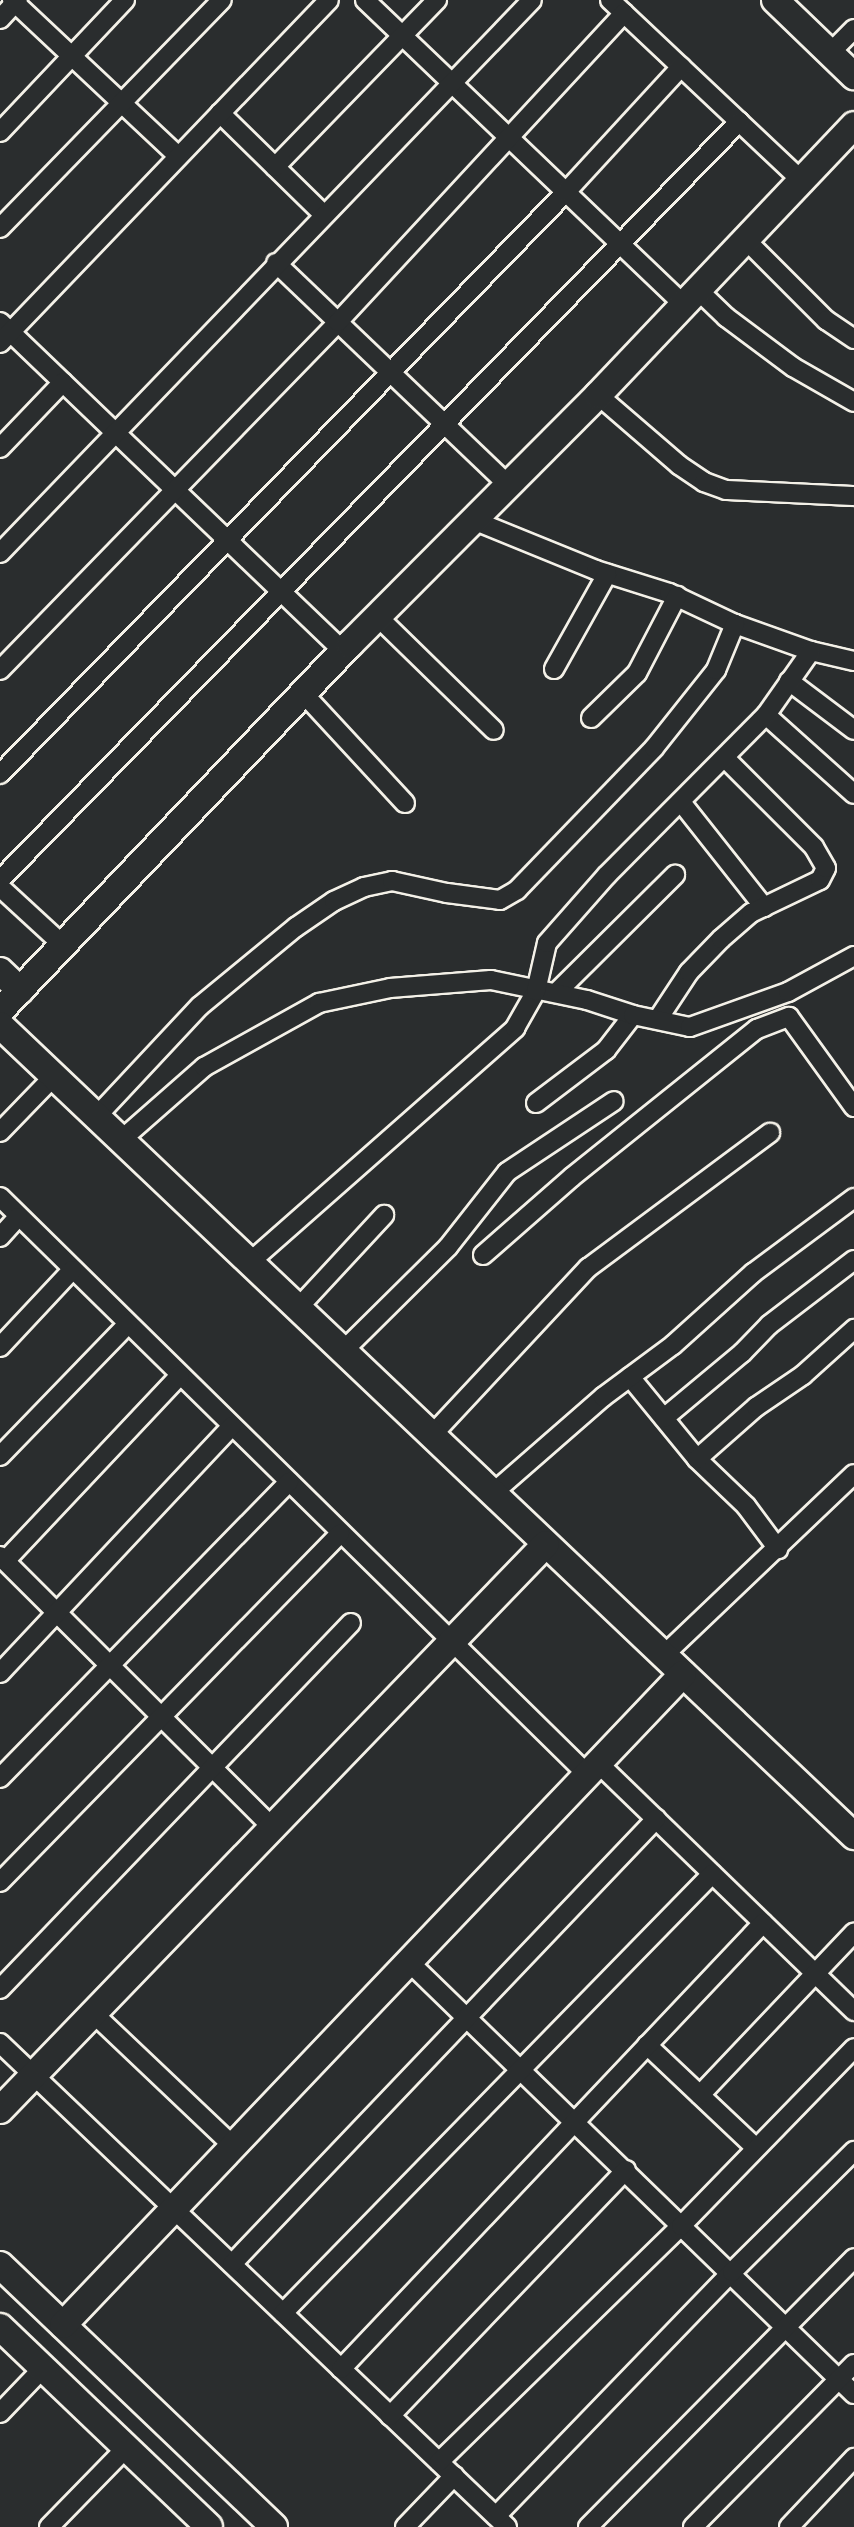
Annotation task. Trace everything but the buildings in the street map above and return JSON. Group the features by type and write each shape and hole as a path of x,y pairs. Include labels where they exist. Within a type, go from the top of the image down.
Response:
{"street":[{"path":"0,132 125,0"},
{"path":"0,228 120,101 222,0"},
{"path":"329,0 4,332 63,382 343,651"},
{"path":"365,0 619,243 793,367 854,402"},
{"path":"275,167 437,0"},
{"path":"0,553 532,0"},
{"path":"775,0 854,76"},
{"path":"0,19 15,1 177,155"},
{"path":"0,670 338,322 509,138 617,6 803,182"},
{"path":"830,53 854,29"},
{"path":"0,774 566,192 681,67"},
{"path":"220,113 323,214"},
{"path":"0,880 739,122"},
{"path":"0,1011 343,651 598,395 854,125"},
{"path":"745,239 826,320 854,339"},
{"path":"276,263 508,485"},
{"path":"0,448 63,382"},
{"path":"598,395 679,465 704,482 726,490 854,496"},
{"path":"473,520 607,574 677,596 735,624 811,651 854,661"},
{"path":"554,669 607,574"},
{"path":"591,718 637,673 677,596"},
{"path":"377,616 494,730"},
{"path":"96,1117 200,1006 296,927 334,901 364,887 392,881 500,900 517,890 573,828 654,748 716,670 735,624"},
{"path":"250,1262 515,1028 536,991 547,943 607,875 766,715 811,651"},
{"path":"789,681 854,730"},
{"path":"303,693 405,803"},
{"path":"766,715 854,794"},
{"path":"658,1019 700,961 751,913 820,880 826,868 814,847 725,758"},
{"path":"681,802 764,907"},
{"path":"556,993 675,875"},
{"path":"0,887 63,945"},
{"path":"121,1140 204,1067 319,1003 390,988 491,980 690,1027 788,992 854,956"},
{"path":"0,971 20,990"},
{"path":"536,1103 606,1050 633,1015"},
{"path":"483,1255 572,1177 757,1029 789,1017 854,1107"},
{"path":"0,1025 854,1836"},
{"path":"0,1132 54,1076"},
{"path":"343,1351 448,1247 507,1172 614,1101"},
{"path":"432,1435 588,1268 770,1133"},
{"path":"0,1197 450,1640 591,1767 656,1819 854,2011"},
{"path":"493,1493 630,1377 673,1345 753,1273 854,1198"},
{"path":"298,1308 384,1215"},
{"path":"0,1237 18,1217"},
{"path":"664,1418 742,1353 769,1325 854,1260"},
{"path":"0,1347 72,1270"},
{"path":"0,1456 128,1324"},
{"path":"697,1459 854,1329"},
{"path":"180,1375 2,1558 108,1667 272,1827"},
{"path":"630,1377 697,1459 746,1506 778,1549"},
{"path":"0,1673 232,1426"},
{"path":"664,1655 854,1475"},
{"path":"0,1778 289,1482"},
{"path":"0,1882 340,1533"},
{"path":"0,2110 450,1640 546,1544"},
{"path":"0,1989 351,1623"},
{"path":"63,2325 407,1960 683,1674"},
{"path":"232,2264 463,2018 656,1819"},
{"path":"283,2313 712,1874"},
{"path":"341,2369 763,1923"},
{"path":"700,2095 854,1933"},
{"path":"407,1960 463,2018 626,2170 854,2394"},
{"path":"93,2013 232,2145"},
{"path":"0,2043 501,2522 732,2272 854,2151"},
{"path":"647,2045 755,2147"},
{"path":"439,2462 681,2226 854,2048"},
{"path":"390,2416 626,2170"},
{"path":"588,2527 854,2258"},
{"path":"0,2265 274,2527"},
{"path":"0,2327 209,2527"},
{"path":"693,2527 854,2364"},
{"path":"0,2413 43,2368"},
{"path":"49,2527 126,2448"},
{"path":"789,2527 854,2458"},
{"path":"405,2527 454,2476"}]}
